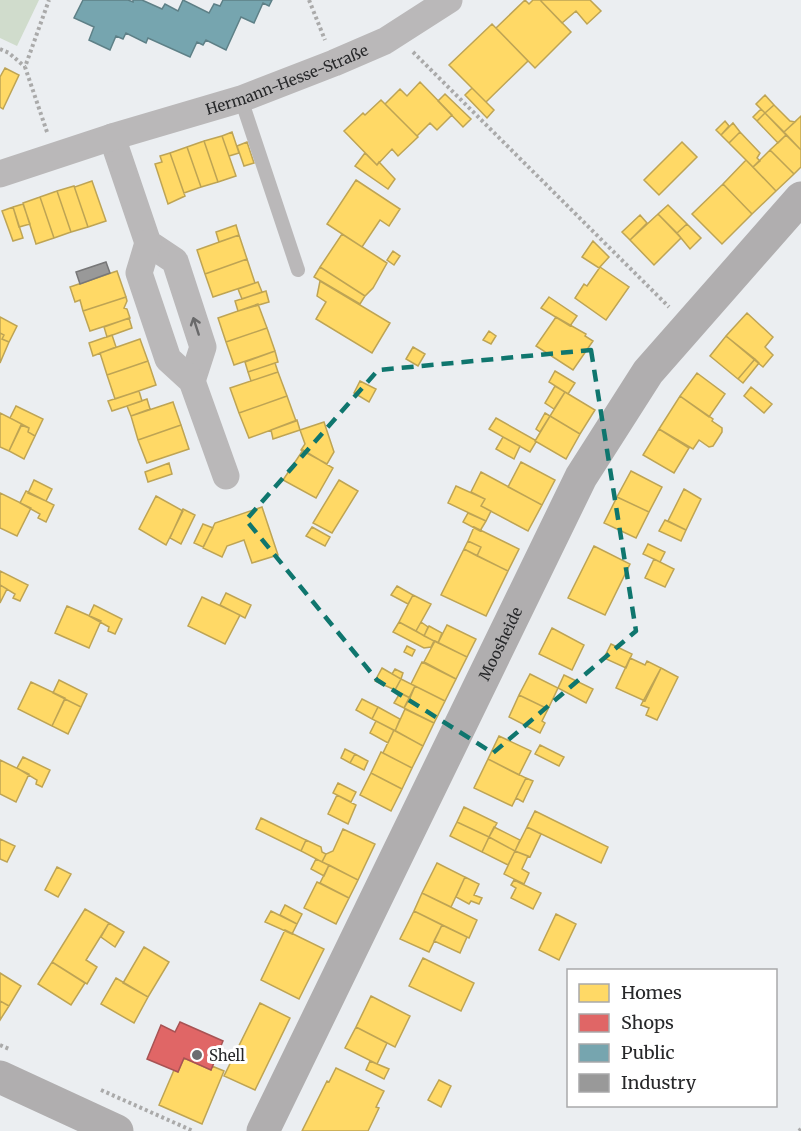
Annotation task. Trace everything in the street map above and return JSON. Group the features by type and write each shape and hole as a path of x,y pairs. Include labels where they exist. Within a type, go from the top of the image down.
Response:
{"street":[{"name":"Hermann-Hesse-Straße","path":"0,174 112,137 241,99 334,63 385,41 449,0"},
{"path":"112,137 148,243 138,273 168,359 192,381 226,476"},
{"name":"Moosheide","path":"263,1131 581,477 648,372 801,198"},
{"path":"148,243 175,261 203,347 192,381"},
{"path":"0,1077 117,1131"}],"lane":[{"path":"241,99 298,270"}],"path":[{"path":"25,67 50,0"},
{"path":"309,0 334,63"},
{"path":"395,34 688,325"},
{"path":"0,49 9,53 25,67 56,156"}],"highlighted area":[{"path":"591,350 636,631 493,753 377,680 246,520 378,370"}],"green space":[{"path":"0,0 39,0 17,46 0,38"}],"building: Homes":[{"path":"525,0 529,4 533,0 540,0 571,32 535,68 496,28"},
{"path":"540,0 590,0 601,11 587,24 576,11 562,23"},
{"path":"492,24 528,61 486,102 449,65"},
{"path":"5,68 19,75 3,109 0,107 0,77"},
{"path":"420,82 452,115 437,130 430,123 417,136 385,104 400,89 407,96"},
{"path":"472,88 494,110 487,118 465,95"},
{"path":"445,94 471,119 463,127 438,101"},
{"path":"765,95 774,105 765,113 756,104"},
{"path":"381,100 418,137 398,156 392,149 377,165 344,131"},
{"path":"774,105 790,121 795,122 784,132 765,113"},
{"path":"761,109 765,113 757,121 753,117"},
{"path":"765,113 786,135 778,143 757,121"},
{"path":"801,116 801,150 784,132"},
{"path":"725,121 729,126 721,135 716,130"},
{"path":"733,123 740,132 729,143 721,135"},
{"path":"232,132 239,153 229,156 222,136"},
{"path":"740,132 760,153 757,158 760,161 753,167 729,143"},
{"path":"786,135 801,150 801,167 794,174 770,150"},
{"path":"222,136 236,176 218,182 204,141"},
{"path":"204,141 218,182 201,187 187,147"},
{"path":"247,142 254,163 244,166 237,146"},
{"path":"682,142 697,157 659,195 644,180"},
{"path":"187,147 201,187 184,193 170,153"},
{"path":"770,150 794,174 776,191 753,167"},
{"path":"170,153 185,196 168,204 155,164 162,162 160,156"},
{"path":"365,153 377,165 379,162 395,179 388,189 355,166"},
{"path":"746,160 776,191 752,214 723,184"},
{"path":"356,180 400,209 389,226 380,220 362,247 327,224"},
{"path":"92,181 106,221 88,227 74,186"},
{"path":"723,184 752,214 722,244 692,214"},
{"path":"74,186 88,227 71,232 57,191"},
{"path":"57,191 71,232 54,238 40,197"},
{"path":"40,197 54,238 36,244 23,203"},
{"path":"23,204 30,224 19,227 13,207"},
{"path":"668,205 687,224 677,233 658,214"},
{"path":"13,207 23,238 13,241 2,211"},
{"path":"658,214 681,238 654,265 630,240"},
{"path":"640,215 647,223 630,240 622,232"},
{"path":"687,224 701,238 690,249 677,233"},
{"path":"236,225 239,235 219,242 216,232"},
{"path":"342,234 387,263 373,288 365,296 320,267"},
{"path":"239,235 247,259 205,274 197,250"},
{"path":"593,241 609,257 599,268 582,257"},
{"path":"393,251 400,256 394,265 387,260"},
{"path":"247,259 255,283 213,297 205,274"},
{"path":"320,267 365,296 360,304 314,277"},
{"path":"600,267 629,287 606,320 575,298 584,284 587,286"},
{"path":"117,271 126,297 83,311 80,300 75,302 70,287"},
{"path":"320,281 390,323 372,353 316,319 326,302 317,296"},
{"path":"258,282 262,292 242,299 238,289"},
{"path":"266,291 269,302 238,311 235,301"},
{"path":"126,297 124,308 127,309 130,318 90,331 83,311"},
{"path":"549,297 577,316 570,326 541,308"},
{"path":"258,304 267,328 226,342 218,318"},
{"path":"747,313 773,337 765,347 773,355 763,367 726,336"},
{"path":"0,317 17,326 9,342 2,339 4,335 0,333"},
{"path":"556,317 586,334 585,336 593,341 573,370 536,346"},
{"path":"129,318 132,328 107,337 104,327"},
{"path":"267,328 275,351 234,365 226,342"},
{"path":"489,331 496,336 491,344 483,340"},
{"path":"0,333 4,335 2,339 9,342 0,363"},
{"path":"112,335 116,347 93,356 89,343"},
{"path":"726,336 755,359 738,379 710,356"},
{"path":"140,339 148,361 107,375 100,353"},
{"path":"413,347 425,354 418,366 406,359"},
{"path":"275,351 278,362 248,372 245,362"},
{"path":"755,359 759,363 743,383 738,379"},
{"path":"148,361 156,385 115,399 107,375"},
{"path":"275,363 278,372 251,381 248,372"},
{"path":"555,371 575,383 568,394 549,382"},
{"path":"278,372 287,396 239,413 230,388"},
{"path":"697,373 725,394 709,417 680,396"},
{"path":"360,381 376,389 369,402 354,393"},
{"path":"555,386 565,392 554,409 545,403"},
{"path":"751,387 772,404 764,413 744,396"},
{"path":"139,391 142,401 112,411 108,401"},
{"path":"565,392 595,410 580,434 550,416"},
{"path":"287,396 296,421 249,438 239,413"},
{"path":"680,396 722,428 713,446 709,447 699,440 693,449 659,429"},
{"path":"147,399 150,409 131,416 127,406"},
{"path":"173,402 181,425 138,440 131,416"},
{"path":"16,406 43,419 35,436 28,432 29,428 10,418"},
{"path":"0,413 22,424 9,451 0,447"},
{"path":"545,413 550,416 540,432 536,429"},
{"path":"550,416 580,434 566,459 535,441"},
{"path":"496,418 535,440 530,452 489,429"},
{"path":"297,420 300,430 273,439 271,430"},
{"path":"324,422 334,452 327,464 301,450 305,444 300,430"},
{"path":"21,425 29,428 28,432 35,436 24,459 9,451"},
{"path":"181,425 189,449 147,463 138,440"},
{"path":"659,429 689,448 674,473 643,455"},
{"path":"503,437 520,446 514,459 496,449"},
{"path":"303,450 333,468 316,498 283,480"},
{"path":"521,462 555,480 542,505 508,487"},
{"path":"169,463 172,474 148,482 145,472"},
{"path":"631,471 662,487 649,512 617,497"},
{"path":"481,472 542,505 528,531 481,506 485,499 471,492"},
{"path":"34,480 52,489 46,501 28,493"},
{"path":"339,480 358,491 332,533 313,523"},
{"path":"456,486 485,499 481,506 491,511 486,521 448,503"},
{"path":"684,489 701,499 686,530 668,521"},
{"path":"26,491 54,505 46,522 38,518 40,514 20,503"},
{"path":"0,493 31,508 17,536 0,528"},
{"path":"156,496 183,511 166,545 139,529"},
{"path":"617,497 649,512 636,538 604,523"},
{"path":"262,507 278,555 252,563 244,540 227,546 222,557 203,548 215,523"},
{"path":"183,509 195,515 181,544 170,538"},
{"path":"468,513 486,521 480,531 463,522"},
{"path":"665,520 686,530 681,541 659,531"},
{"path":"203,524 213,528 203,547 194,543"},
{"path":"312,527 330,537 325,546 306,536"},
{"path":"474,527 519,549 508,571 477,556 481,547 468,541"},
{"path":"468,541 481,547 477,556 464,549"},
{"path":"648,544 665,552 660,562 643,554"},
{"path":"594,546 630,564 605,615 568,598"},
{"path":"464,549 508,571 486,616 441,595"},
{"path":"654,559 674,569 665,587 645,578"},
{"path":"0,571 28,585 20,601 13,598 15,594 0,585"},
{"path":"0,585 7,589 0,603"},
{"path":"397,586 413,595 408,604 391,595"},
{"path":"226,593 251,605 245,618 220,605"},
{"path":"413,595 431,604 416,631 399,622"},
{"path":"202,597 240,615 225,644 188,626"},
{"path":"94,605 122,619 115,634 108,631 109,627 89,616"},
{"path":"67,606 101,621 89,648 55,633"},
{"path":"399,622 434,641 431,647 424,648 393,632"},
{"path":"421,622 428,627 424,636 416,631"},
{"path":"447,625 476,639 467,657 438,643"},
{"path":"429,626 442,633 438,643 424,636"},
{"path":"552,628 584,645 572,670 539,654"},
{"path":"435,641 467,657 456,679 424,662"},
{"path":"611,644 632,654 626,668 604,658"},
{"path":"407,646 415,650 412,656 404,652"},
{"path":"630,658 645,665 647,661 661,668 645,701 616,688"},
{"path":"422,662 456,679 445,701 411,684"},
{"path":"382,668 401,679 395,690 375,681"},
{"path":"661,668 678,677 657,720 646,715 649,708 641,705"},
{"path":"395,669 403,673 401,679 392,674"},
{"path":"530,674 558,688 548,709 519,695"},
{"path":"564,675 593,689 586,703 558,688"},
{"path":"401,679 415,686 410,698 395,690"},
{"path":"59,680 87,694 81,707 53,693"},
{"path":"31,682 65,698 52,726 18,709"},
{"path":"415,686 445,701 434,723 404,708"},
{"path":"400,693 410,698 404,708 394,703"},
{"path":"519,695 548,709 542,721 545,723 540,733 509,717"},
{"path":"65,699 81,707 68,734 52,726"},
{"path":"362,699 378,707 372,719 356,710"},
{"path":"378,707 400,719 395,731 372,719"},
{"path":"405,709 434,723 423,746 395,731"},
{"path":"376,721 394,730 388,743 370,733"},
{"path":"394,730 423,746 412,768 383,753"},
{"path":"499,736 531,751 519,775 488,759"},
{"path":"540,745 564,757 559,766 535,754"},
{"path":"345,749 355,754 350,763 341,758"},
{"path":"381,752 412,768 402,789 371,773"},
{"path":"355,754 368,761 364,770 350,763"},
{"path":"23,757 50,770 42,787 36,784 37,780 17,768"},
{"path":"488,759 526,778 512,806 474,788"},
{"path":"0,760 29,774 16,802 0,794"},
{"path":"371,773 402,789 391,811 360,795"},
{"path":"526,778 533,781 523,802 516,798"},
{"path":"338,783 356,792 351,802 333,793"},
{"path":"337,795 356,805 348,824 328,814"},
{"path":"464,807 497,823 489,837 457,822"},
{"path":"535,811 608,847 601,863 527,827"},
{"path":"261,818 306,840 301,851 256,829"},
{"path":"457,822 489,837 482,852 450,836"},
{"path":"494,827 520,840 515,851 489,837"},
{"path":"527,827 541,834 530,857 515,851"},
{"path":"343,829 375,844 358,880 322,862 326,854 333,851"},
{"path":"489,837 515,851 508,865 482,852"},
{"path":"0,839 15,846 7,862 0,859"},
{"path":"306,840 321,847 322,852 326,854 322,862 301,851"},
{"path":"515,851 528,856 522,869 529,873 524,884 504,874"},
{"path":"316,859 329,865 324,876 311,869"},
{"path":"437,863 465,877 451,907 422,893"},
{"path":"329,865 358,880 349,898 320,883"},
{"path":"57,867 71,874 58,897 45,890"},
{"path":"465,877 479,884 474,895 482,898 479,904 471,901 469,904 456,897"},
{"path":"514,880 541,893 533,909 511,898 516,888 511,885"},
{"path":"317,882 349,898 336,924 304,908"},
{"path":"422,893 477,920 469,938 414,911"},
{"path":"285,905 302,914 297,924 280,915"},
{"path":"85,909 109,923 86,960 97,967 87,984 52,962"},
{"path":"271,911 297,924 292,934 265,922"},
{"path":"414,911 442,925 429,952 400,939"},
{"path":"556,914 576,924 559,960 539,950"},
{"path":"109,923 124,932 115,947 101,937"},
{"path":"442,925 467,937 460,953 434,941"},
{"path":"285,930 324,949 299,999 261,980"},
{"path":"144,947 169,962 148,997 123,983"},
{"path":"423,958 474,983 461,1011 409,986"},
{"path":"52,962 85,983 71,1005 38,984"},
{"path":"0,973 21,986 9,1006 0,1001"},
{"path":"116,978 148,997 134,1023 101,1004"},
{"path":"371,996 410,1016 395,1047 356,1027"},
{"path":"0,1001 9,1006 0,1020"},
{"path":"260,1003 290,1018 255,1090 224,1076"},
{"path":"356,1027 387,1043 377,1064 345,1048"},
{"path":"184,1058 211,1070 212,1066 224,1071 202,1124 159,1105 174,1070 178,1072"},
{"path":"370,1061 389,1069 384,1079 366,1070"},
{"path":"336,1068 384,1091 368,1131 302,1131 327,1081 329,1082"},
{"path":"439,1080 451,1086 441,1107 428,1100"}],"building: Shops":[{"path":"180,1022 223,1041 211,1070 184,1058 178,1072 147,1059 161,1025 175,1032"}],"building: Public":[{"path":"83,0 133,2 133,0 142,0 162,9 165,4 178,11 183,0 209,13 214,4 220,6 223,0 272,0 269,6 263,3 254,23 241,17 226,50 206,40 203,45 197,42 190,57 148,38 146,43 126,33 123,39 116,36 110,50 89,40 94,27 74,18"}],"building: Industry":[{"path":"106,262 110,273 80,284 76,272"}],"place":[{"name":"Shell","path":"197,1055"}]}
